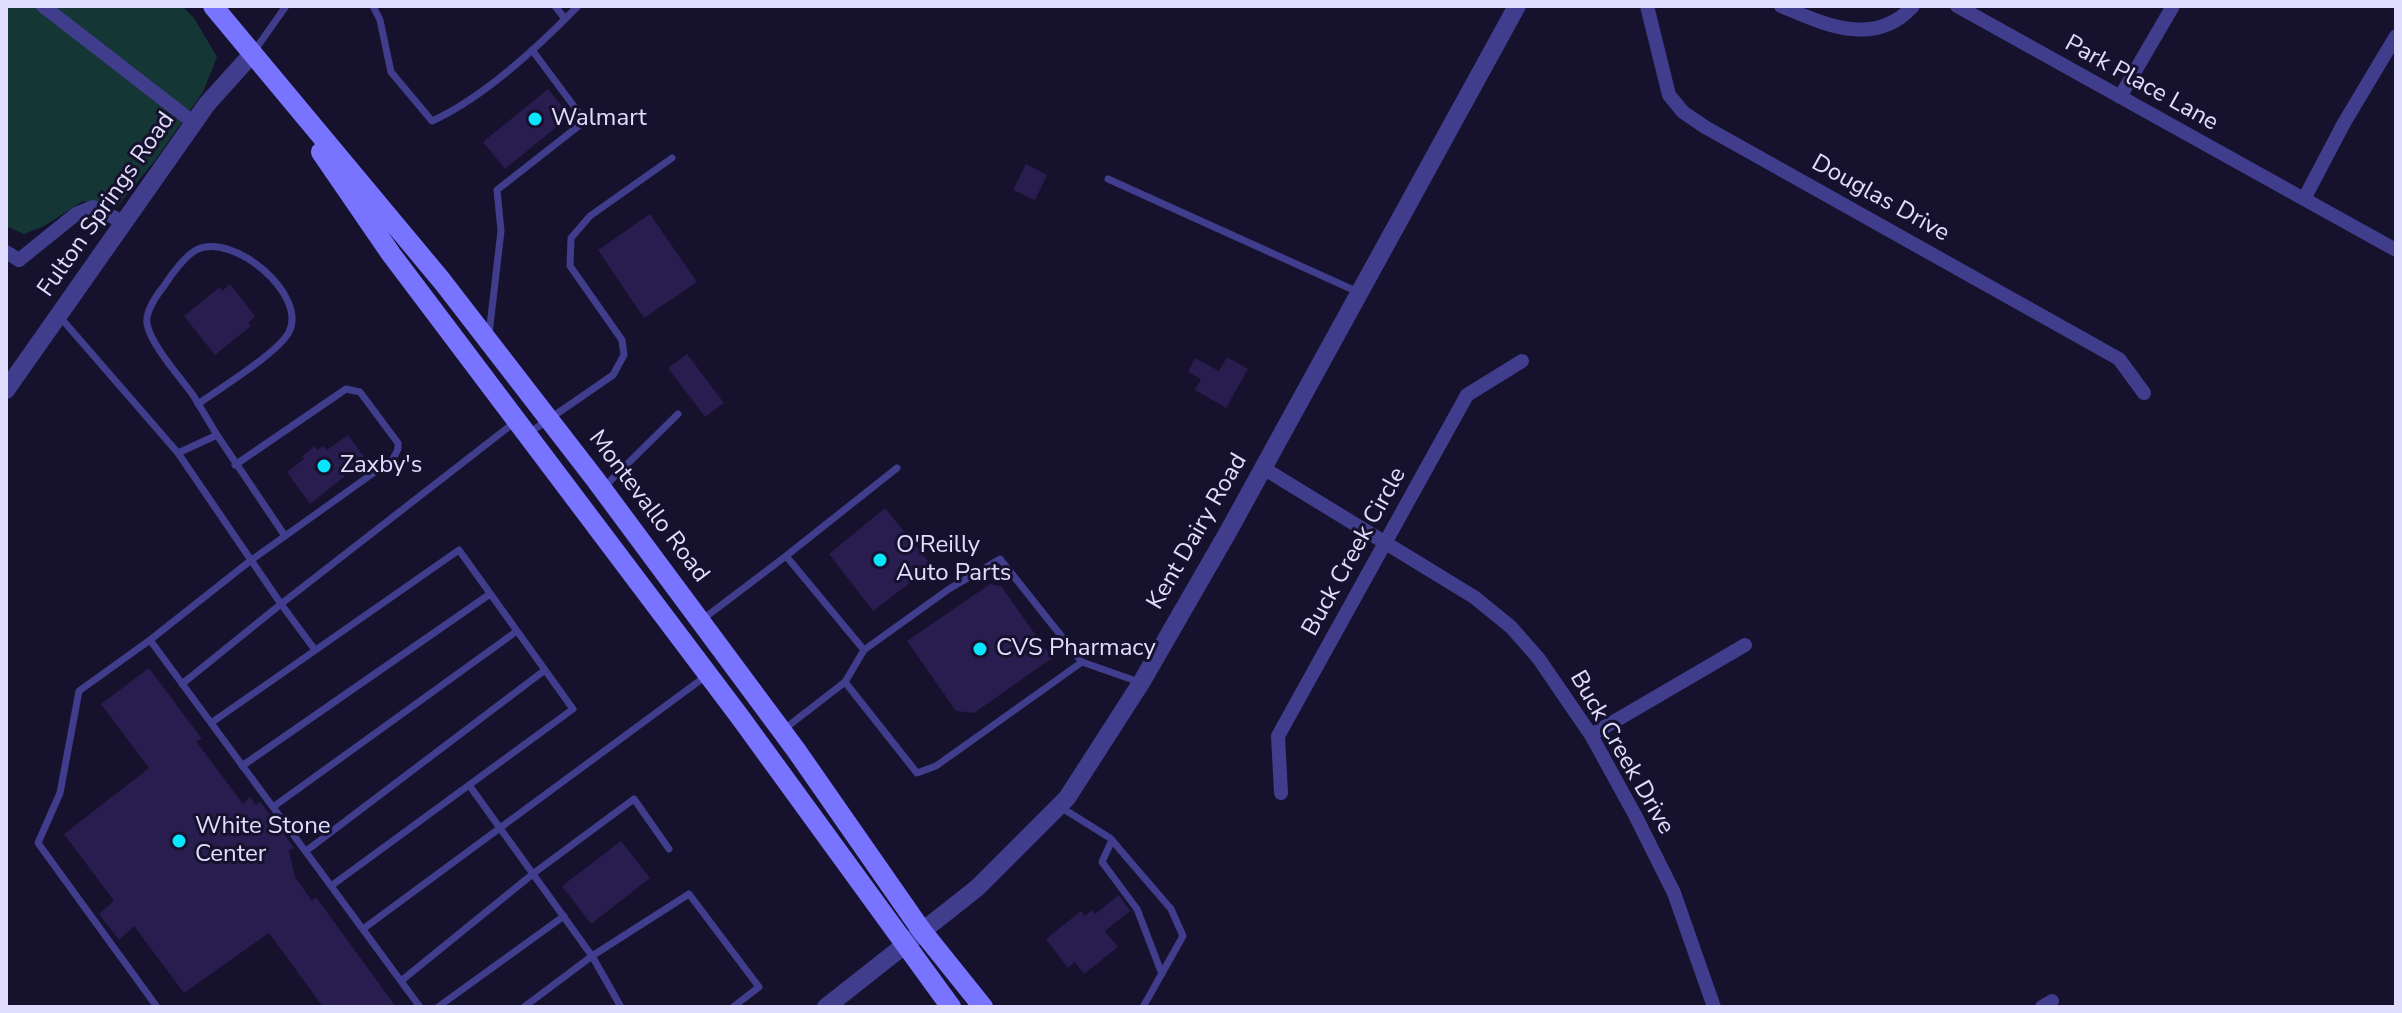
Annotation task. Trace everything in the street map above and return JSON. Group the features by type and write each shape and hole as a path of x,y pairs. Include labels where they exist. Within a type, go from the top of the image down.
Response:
{"main road":[{"name":"Montevallo Road","path":"213,6 488,340 603,489 782,730 922,931 983,1007"},
{"name":"Montevallo Road","path":"253,53 391,254 708,674 951,1007"}],"street":[{"path":"43,6 194,123"},
{"name":"Kent Dairy Road","path":"826,1007 977,888 1067,798 1141,683 1517,6"},
{"name":"Douglas Drive","path":"1647,6 1669,95 1683,112 2119,359 2144,393"},
{"path":"1781,6 1817,21 1866,30 1891,25 1913,6"},
{"name":"Park Place Lane","path":"1957,6 2396,250"},
{"path":"2120,97 2173,6"},
{"path":"2304,199 2344,123 2396,36"},
{"name":"Fulton Springs Road","path":"6,390 194,123 253,53"},
{"path":"6,252 19,260 76,214 93,207 123,222"},
{"name":"Buck Creek Circle","path":"1281,793 1278,736 1467,395 1522,361"},
{"name":"Buck Creek Drive","path":"1263,468 1474,597 1511,627 1539,659 1591,735 1674,893 1714,1007"},
{"path":"1591,735 1745,645"}],"lane":[{"path":"253,53 286,6"},
{"path":"373,6 380,20 391,72 432,121 455,111 532,50 578,6"},
{"path":"555,6 565,19"},
{"path":"488,340 501,231 497,190 585,121 532,50"},
{"path":"182,684 281,604 522,428 548,418 613,375 624,355 622,340 570,266 571,238 590,216 672,158"},
{"path":"1108,179 1358,292"},
{"path":"198,404 275,347 288,335 293,322 291,308 280,288 251,258 212,246 195,250 166,282 152,302 146,321 150,335 285,536"},
{"path":"58,314 178,453 250,561 315,650"},
{"path":"157,1007 38,843 60,793 79,691 250,561 393,459 398,443 360,392 346,389 235,465"},
{"path":"603,489 678,414"},
{"path":"178,453 217,435"},
{"path":"701,620 897,468"},
{"path":"211,723 459,550 573,709 331,886"},
{"path":"786,556 864,650"},
{"path":"782,730 845,682 864,650 949,589 1000,559 1082,662 1141,683"},
{"path":"242,766 490,594"},
{"path":"273,807 517,631"},
{"path":"150,640 420,1007"},
{"path":"845,682 917,773 936,766 1082,662"},
{"path":"306,851 545,670"},
{"path":"363,929 708,674"},
{"path":"469,785 592,956 621,1007"},
{"path":"401,981 534,873 634,799 669,849"},
{"path":"1059,806 1112,840 1171,909 1183,936 1143,1007"},
{"path":"1112,840 1102,862 1137,909 1162,974"},
{"path":"524,1007 592,956 689,894 759,987 733,1007"},
{"path":"438,1007 564,916"}],"green space":[{"path":"6,6 182,6 194,18 217,57 203,92 156,159 117,207 83,201 44,226 24,234 6,226"}],"building":[{"path":"548,89 570,116 505,169 483,142"},
{"path":"1026,164 1047,175 1035,200 1013,190"},
{"path":"650,214 697,282 644,318 598,250"},
{"path":"230,284 255,316 248,323 251,326 215,355 184,316 220,287 222,291"},
{"path":"687,354 724,403 705,417 668,368"},
{"path":"1227,357 1248,369 1226,408 1195,390 1201,379 1188,372 1195,358 1219,371"},
{"name":"Zaxby's","path":"348,435 364,457 310,504 287,472 315,446 317,450 323,446 327,450"},
{"name":"O'Reilly Auto Parts","path":"885,508 932,566 873,611 829,554"},
{"name":"CVS Pharmacy","path":"990,584 1001,586 1052,658 974,713 956,711 907,641"},
{"name":"White Stone Center","path":"149,668 202,739 196,741 243,804 250,797 256,805 260,801 294,848 289,851 295,877 312,901 316,897 396,1007 323,1007 269,933 184,993 134,926 119,940 99,914 114,901 64,834 149,768 101,704"},
{"path":"621,841 650,878 591,924 562,886"},
{"path":"1119,895 1130,911 1105,931 1118,947 1084,974 1075,962 1068,968 1046,939 1081,911 1085,916 1092,910 1095,914"}],"place":[{"name":"Walmart","path":"535,119"},
{"name":"Zaxby's","path":"324,466"},
{"name":"O'Reilly Auto Parts","path":"880,560"},
{"name":"CVS Pharmacy","path":"980,649"},
{"name":"White Stone Center","path":"179,841"}]}
